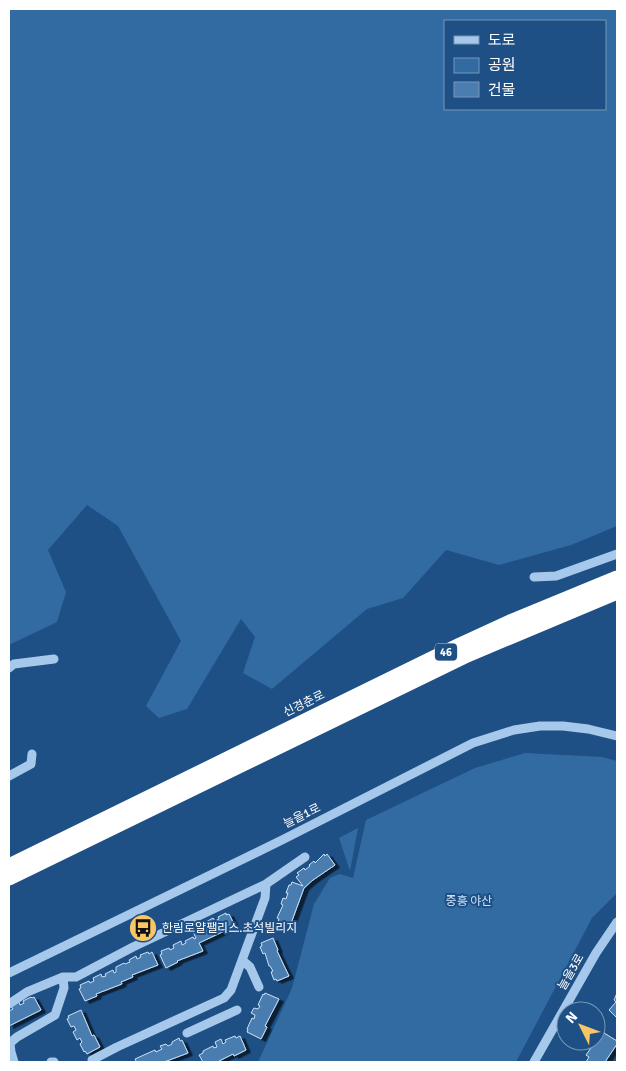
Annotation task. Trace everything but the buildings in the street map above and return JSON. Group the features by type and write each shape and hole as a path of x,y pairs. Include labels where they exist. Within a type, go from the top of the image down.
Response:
{"highway":[{"name":"신경춘로","path":"9,878 493,630 617,578"},
{"name":"신경춘로","path":"9,866 280,739 467,655 617,592"}],"street":[{"path":"534,577 556,576 617,554"},
{"path":"9,668 14,664 54,659"},
{"name":"늘을1로","path":"9,973 282,840 473,743 514,730 540,726 588,728 617,736"},
{"path":"9,776 32,764 32,754"},
{"path":"9,1004 27,992 63,977 76,977 142,943 266,884 305,857"},
{"path":"90,1062 117,1047 224,998 231,990 265,898 266,884"},
{"name":"늘을3로","path":"534,1062 596,953 616,925"},
{"path":"242,960 250,967 259,988"},
{"path":"14,1062 10,1043 16,1037 55,1015 64,988 63,977"},
{"path":"203,1008 210,1022"},
{"path":"188,1033 237,1010"}],"green space":[{"path":"9,9 617,9 617,526 571,545 499,565 446,550 403,598 367,609 272,689 243,673 255,637 241,619 187,709 159,718 146,706 181,641 118,526 87,505 48,550 66,592 57,622 9,645"},
{"name":"중흥 야산","path":"525,753 602,757 617,761 617,893 592,918 516,1062 258,1062 292,988 314,904 330,878 340,874 353,878 366,820 475,768"},
{"path":"358,828 350,871 339,838"}],"place":[{"name":"한림로얄팰리스.초석빌리지","path":"143,928"}]}
